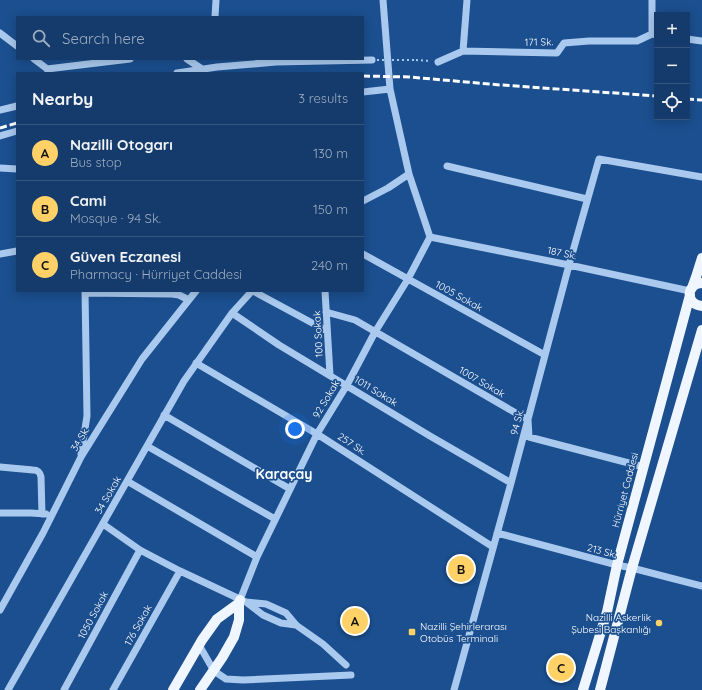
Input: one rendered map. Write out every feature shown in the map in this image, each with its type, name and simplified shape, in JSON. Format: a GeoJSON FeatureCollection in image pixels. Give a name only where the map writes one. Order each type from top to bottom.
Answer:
{"type":"FeatureCollection","features":[{"type":"Feature","properties":{"kind":"main road","name":"Hürriyet Caddesi"},"geometry":{"type":"LineString","coordinates":[[584,690],[607,612],[617,565],[690,292],[702,258]]}},
{"type":"Feature","properties":{"kind":"main road"},"geometry":{"type":"LineString","coordinates":[[702,284],[698,284],[690,292],[693,303],[702,306]]}},
{"type":"Feature","properties":{"kind":"main road"},"geometry":{"type":"LineString","coordinates":[[600,690],[632,568],[702,330]]}},
{"type":"Feature","properties":{"kind":"main road"},"geometry":{"type":"LineString","coordinates":[[173,690],[199,645],[217,619],[242,601]]}},
{"type":"Feature","properties":{"kind":"main road"},"geometry":{"type":"LineString","coordinates":[[200,690],[234,637],[242,601]]}},
{"type":"Feature","properties":{"kind":"street"},"geometry":{"type":"LineString","coordinates":[[216,0],[216,16]]}},
{"type":"Feature","properties":{"kind":"street"},"geometry":{"type":"LineString","coordinates":[[383,0],[390,90],[409,174],[430,237]]}},
{"type":"Feature","properties":{"kind":"street"},"geometry":{"type":"LineString","coordinates":[[463,51],[467,0]]}},
{"type":"Feature","properties":{"kind":"street"},"geometry":{"type":"LineString","coordinates":[[652,0],[654,34]]}},
{"type":"Feature","properties":{"kind":"street"},"geometry":{"type":"LineString","coordinates":[[0,33],[16,45]]}},
{"type":"Feature","properties":{"kind":"street","name":"171 Sk."},"geometry":{"type":"LineString","coordinates":[[438,62],[463,51],[557,53],[564,43],[589,41],[637,41],[654,34]]}},
{"type":"Feature","properties":{"kind":"street"},"geometry":{"type":"LineString","coordinates":[[690,39],[702,41]]}},
{"type":"Feature","properties":{"kind":"street"},"geometry":{"type":"LineString","coordinates":[[35,60],[50,71],[123,60]]}},
{"type":"Feature","properties":{"kind":"street"},"geometry":{"type":"LineString","coordinates":[[188,60],[202,69]]}},
{"type":"Feature","properties":{"kind":"street"},"geometry":{"type":"LineString","coordinates":[[183,72],[202,69],[216,63],[372,60]]}},
{"type":"Feature","properties":{"kind":"street"},"geometry":{"type":"LineString","coordinates":[[364,92],[390,90]]}},
{"type":"Feature","properties":{"kind":"street"},"geometry":{"type":"LineString","coordinates":[[0,110],[16,106]]}},
{"type":"Feature","properties":{"kind":"street"},"geometry":{"type":"LineString","coordinates":[[0,136],[16,131]]}},
{"type":"Feature","properties":{"kind":"street","name":"94 Sk."},"geometry":{"type":"LineString","coordinates":[[454,690],[528,420],[568,264],[599,159],[702,177]]}},
{"type":"Feature","properties":{"kind":"street"},"geometry":{"type":"LineString","coordinates":[[447,166],[587,199]]}},
{"type":"Feature","properties":{"kind":"street"},"geometry":{"type":"LineString","coordinates":[[0,168],[16,169]]}},
{"type":"Feature","properties":{"kind":"street"},"geometry":{"type":"LineString","coordinates":[[364,200],[388,188],[409,174]]}},
{"type":"Feature","properties":{"kind":"street","name":"187 Sk."},"geometry":{"type":"LineString","coordinates":[[430,237],[568,264],[690,292]]}},
{"type":"Feature","properties":{"kind":"street","name":"92 Sokak"},"geometry":{"type":"LineString","coordinates":[[242,601],[257,557],[317,434],[347,385],[375,332],[408,279],[430,237]]}},
{"type":"Feature","properties":{"kind":"street"},"geometry":{"type":"LineString","coordinates":[[0,254],[16,251]]}},
{"type":"Feature","properties":{"kind":"street","name":"1005 Sokak"},"geometry":{"type":"LineString","coordinates":[[364,255],[545,355]]}},
{"type":"Feature","properties":{"kind":"street"},"geometry":{"type":"LineString","coordinates":[[80,457],[87,416],[85,292],[172,294],[179,295],[189,300]]}},
{"type":"Feature","properties":{"kind":"street","name":"34 Sk."},"geometry":{"type":"LineString","coordinates":[[0,610],[52,516],[80,457],[142,359],[195,292]]}},
{"type":"Feature","properties":{"kind":"street","name":"34 Sokak"},"geometry":{"type":"LineString","coordinates":[[8,690],[184,381],[232,313],[252,292]]}},
{"type":"Feature","properties":{"kind":"street"},"geometry":{"type":"LineString","coordinates":[[255,292],[327,331]]}},
{"type":"Feature","properties":{"kind":"street","name":"100 Sokak"},"geometry":{"type":"LineString","coordinates":[[325,292],[330,375]]}},
{"type":"Feature","properties":{"kind":"street","name":"1007 Sokak"},"geometry":{"type":"LineString","coordinates":[[326,312],[355,320],[528,420]]}},
{"type":"Feature","properties":{"kind":"street","name":"1011 Sokak"},"geometry":{"type":"LineString","coordinates":[[232,313],[279,345],[430,436],[511,482]]}},
{"type":"Feature","properties":{"kind":"street","name":"257 Sk."},"geometry":{"type":"LineString","coordinates":[[196,363],[317,434],[493,547]]}},
{"type":"Feature","properties":{"kind":"street"},"geometry":{"type":"LineString","coordinates":[[164,415],[290,489]]}},
{"type":"Feature","properties":{"kind":"street"},"geometry":{"type":"LineString","coordinates":[[528,420],[529,437],[644,467]]}},
{"type":"Feature","properties":{"kind":"street"},"geometry":{"type":"LineString","coordinates":[[147,446],[275,519]]}},
{"type":"Feature","properties":{"kind":"street"},"geometry":{"type":"LineString","coordinates":[[0,467],[33,470],[40,473],[42,514]]}},
{"type":"Feature","properties":{"kind":"street"},"geometry":{"type":"LineString","coordinates":[[127,481],[257,557]]}},
{"type":"Feature","properties":{"kind":"street"},"geometry":{"type":"LineString","coordinates":[[0,513],[42,514],[52,516]]}},
{"type":"Feature","properties":{"kind":"street"},"geometry":{"type":"LineString","coordinates":[[103,524],[140,550],[242,601],[263,615],[281,623],[296,624]]}},
{"type":"Feature","properties":{"kind":"street","name":"213 Sk."},"geometry":{"type":"LineString","coordinates":[[497,534],[702,586]]}},
{"type":"Feature","properties":{"kind":"street","name":"1050 Sokak"},"geometry":{"type":"LineString","coordinates":[[64,690],[140,550]]}},
{"type":"Feature","properties":{"kind":"street","name":"176 Sokak"},"geometry":{"type":"LineString","coordinates":[[113,690],[180,571]]}},
{"type":"Feature","properties":{"kind":"street"},"geometry":{"type":"LineString","coordinates":[[242,601],[266,604],[286,613],[296,624],[323,644],[346,665]]}},
{"type":"Feature","properties":{"kind":"street"},"geometry":{"type":"LineString","coordinates":[[199,645],[214,670],[226,679],[243,680],[351,675]]}},
{"type":"Feature","properties":{"kind":"path"},"geometry":{"type":"LineString","coordinates":[[372,60],[416,60],[438,62]]}},
{"type":"Feature","properties":{"kind":"railway"},"geometry":{"type":"LineString","coordinates":[[364,76],[409,77],[654,96]]}},
{"type":"Feature","properties":{"kind":"railway"},"geometry":{"type":"LineString","coordinates":[[690,99],[702,100]]}},
{"type":"Feature","properties":{"kind":"railway"},"geometry":{"type":"LineString","coordinates":[[0,128],[16,123]]}},
{"type":"Feature","properties":{"kind":"place","name":"Cami"},"geometry":{"type":"Point","coordinates":[461,569]}},
{"type":"Feature","properties":{"kind":"place","name":"Nazilli Otogarı"},"geometry":{"type":"Point","coordinates":[355,621]}},
{"type":"Feature","properties":{"kind":"place","name":"Nazilli Askerlik Şubesi Başkanlığı"},"geometry":{"type":"Point","coordinates":[659,623]}},
{"type":"Feature","properties":{"kind":"place","name":"Nazilli Şehirlerarası Otobüs Terminali"},"geometry":{"type":"Point","coordinates":[412,632]}},
{"type":"Feature","properties":{"kind":"place","name":"Güven Eczanesi"},"geometry":{"type":"Point","coordinates":[561,668]}},
{"type":"Feature","properties":{"kind":"district","name":"Karaçay"},"geometry":{"type":"Point","coordinates":[284,474]}}]}
